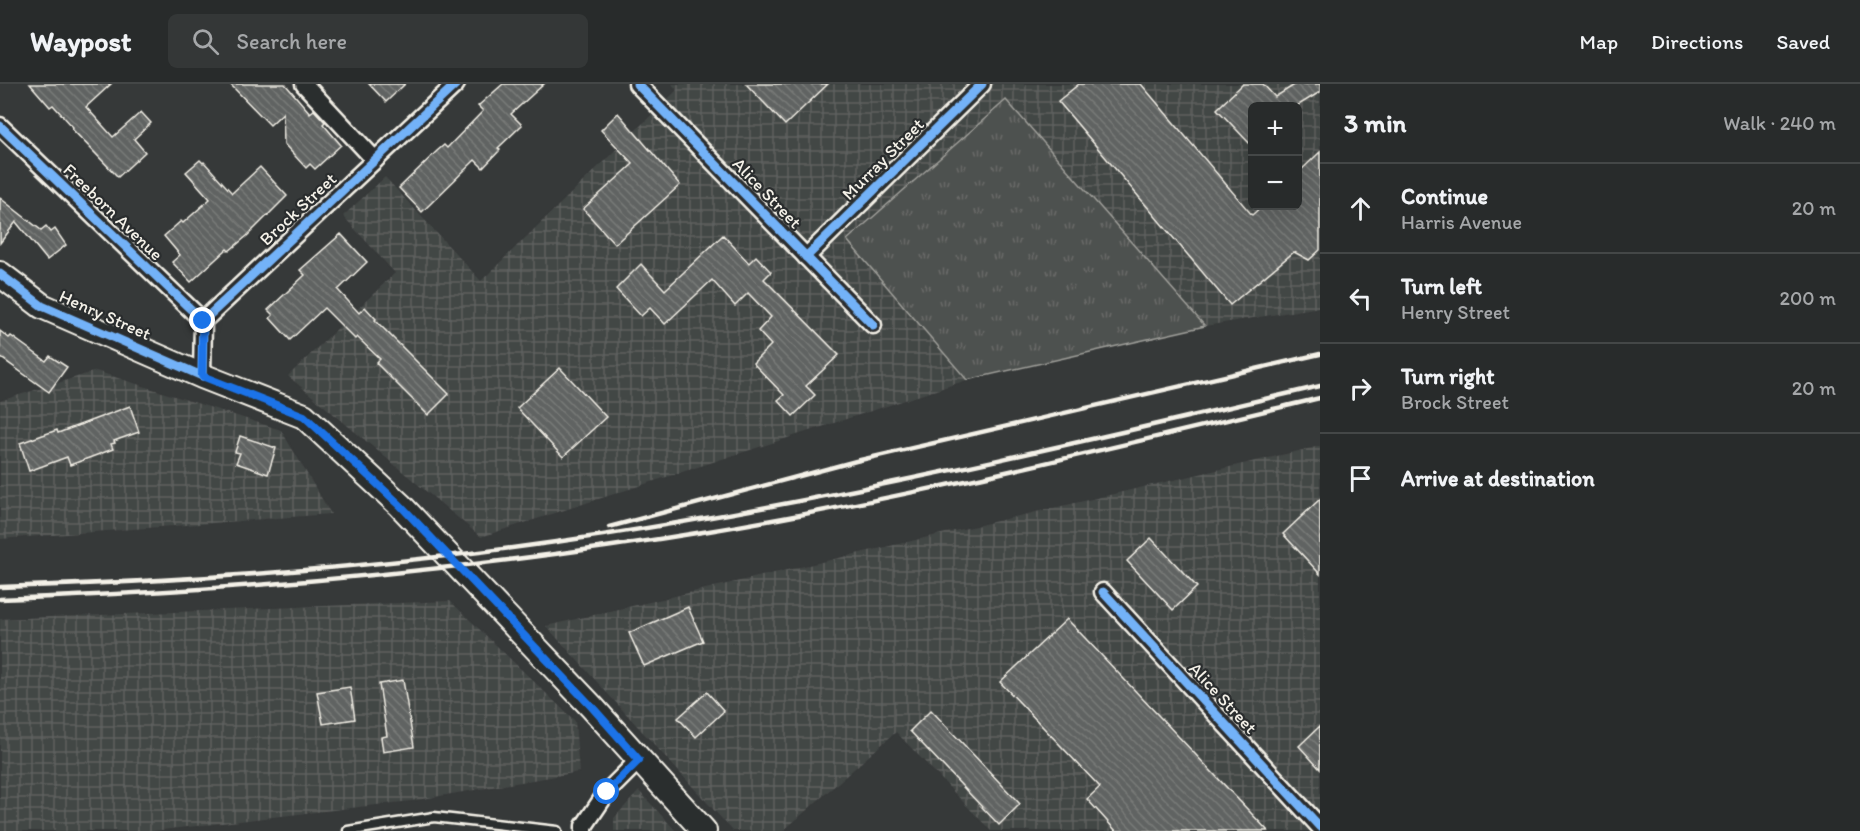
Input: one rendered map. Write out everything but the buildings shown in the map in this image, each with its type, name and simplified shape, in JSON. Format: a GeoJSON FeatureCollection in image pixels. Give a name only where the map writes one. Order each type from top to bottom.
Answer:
{"type":"FeatureCollection","features":[{"type":"Feature","properties":{"kind":"main road","name":"Henry Street"},"geometry":{"type":"LineString","coordinates":[[0,274],[42,306],[202,376],[304,416],[400,505],[592,707],[704,831]]}},
{"type":"Feature","properties":{"kind":"street"},"geometry":{"type":"LineString","coordinates":[[304,84],[375,160]]}},
{"type":"Feature","properties":{"kind":"street","name":"Brock Street"},"geometry":{"type":"LineString","coordinates":[[203,321],[456,84]]}},
{"type":"Feature","properties":{"kind":"street","name":"Alice Street"},"geometry":{"type":"LineString","coordinates":[[637,84],[873,325]]}},
{"type":"Feature","properties":{"kind":"street","name":"Murray Street"},"geometry":{"type":"LineString","coordinates":[[806,257],[982,84]]}},
{"type":"Feature","properties":{"kind":"street","name":"Freeborn Avenue"},"geometry":{"type":"LineString","coordinates":[[0,126],[203,321]]}},
{"type":"Feature","properties":{"kind":"street"},"geometry":{"type":"LineString","coordinates":[[202,376],[203,321]]}},
{"type":"Feature","properties":{"kind":"street","name":"Alice Street"},"geometry":{"type":"LineString","coordinates":[[1103,592],[1320,827]]}},
{"type":"Feature","properties":{"kind":"street"},"geometry":{"type":"LineString","coordinates":[[581,829],[607,792],[639,760]]}},
{"type":"Feature","properties":{"kind":"lane"},"geometry":{"type":"LineString","coordinates":[[348,831],[434,817],[557,831]]}},
{"type":"Feature","properties":{"kind":"shaded area"},"geometry":{"type":"Polygon","coordinates":[[[672,84],[1320,84],[1320,307],[1205,326],[1006,100],[847,240],[967,380],[481,537],[288,376],[395,273],[343,216],[385,177],[481,281],[677,90],[672,84]]]}},
{"type":"Feature","properties":{"kind":"shaded area"},"geometry":{"type":"Polygon","coordinates":[[[96,371],[281,430],[331,514],[0,539],[0,401],[96,371]]]}},
{"type":"Feature","properties":{"kind":"shaded area"},"geometry":{"type":"Polygon","coordinates":[[[1320,446],[1320,831],[991,831],[896,732],[783,831],[733,831],[546,626],[1320,446]]]}},
{"type":"Feature","properties":{"kind":"shaded area"},"geometry":{"type":"Polygon","coordinates":[[[450,601],[575,721],[579,772],[411,801],[153,831],[0,831],[0,619],[450,601]]]}},
{"type":"Feature","properties":{"kind":"shaded area"},"geometry":{"type":"Polygon","coordinates":[[[639,791],[676,831],[614,831],[614,818],[639,791]]]}},
{"type":"Feature","properties":{"kind":"green space"},"geometry":{"type":"Polygon","coordinates":[[[1006,100],[1205,326],[967,380],[847,240],[1006,100]]]}},
{"type":"Feature","properties":{"kind":"railway"},"geometry":{"type":"LineString","coordinates":[[609,527],[856,461],[1320,354]]}},
{"type":"Feature","properties":{"kind":"railway"},"geometry":{"type":"LineString","coordinates":[[0,587],[151,581],[302,570],[453,555],[603,535],[784,504],[963,468],[1320,386]]}},
{"type":"Feature","properties":{"kind":"railway"},"geometry":{"type":"LineString","coordinates":[[0,599],[178,590],[356,577],[621,545],[863,503],[1320,398]]}},
{"type":"Feature","properties":{"kind":"cycle path"},"geometry":{"type":"LineString","coordinates":[[0,274],[42,306],[202,376],[203,321],[456,84]]}},
{"type":"Feature","properties":{"kind":"cycle path"},"geometry":{"type":"LineString","coordinates":[[637,84],[873,325]]}},
{"type":"Feature","properties":{"kind":"cycle path"},"geometry":{"type":"LineString","coordinates":[[806,257],[982,84]]}},
{"type":"Feature","properties":{"kind":"cycle path"},"geometry":{"type":"LineString","coordinates":[[0,126],[203,321]]}},
{"type":"Feature","properties":{"kind":"cycle path"},"geometry":{"type":"LineString","coordinates":[[1103,592],[1320,827]]}},
{"type":"Feature","properties":{"kind":"route"},"geometry":{"type":"LineString","coordinates":[[203,321],[202,376],[304,416],[400,505],[592,707],[639,760],[607,792]]}}]}
